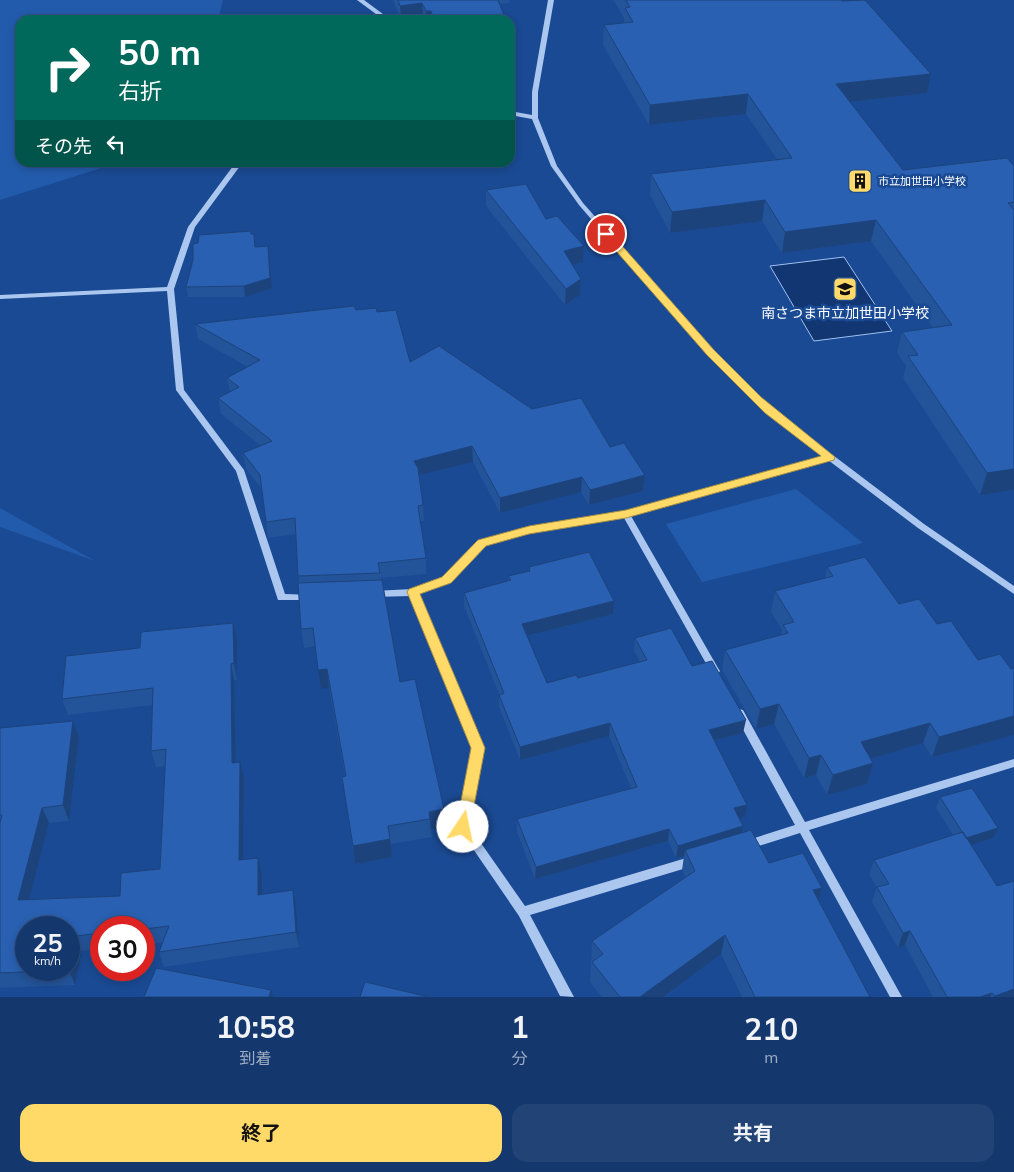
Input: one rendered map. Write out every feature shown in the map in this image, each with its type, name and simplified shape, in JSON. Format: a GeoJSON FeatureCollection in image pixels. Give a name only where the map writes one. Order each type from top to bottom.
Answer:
{"type":"FeatureCollection","features":[{"type":"Feature","properties":{"kind":"street"},"geometry":{"type":"LineString","coordinates":[[360,0],[381,15]]}},
{"type":"Feature","properties":{"kind":"street"},"geometry":{"type":"LineString","coordinates":[[551,0],[535,92],[535,118],[554,166],[581,204],[711,352],[769,411],[921,526],[1014,591]]}},
{"type":"Feature","properties":{"kind":"street"},"geometry":{"type":"LineString","coordinates":[[515,114],[535,118]]}},
{"type":"Feature","properties":{"kind":"street"},"geometry":{"type":"LineString","coordinates":[[236,167],[192,227],[170,289],[180,390],[240,470],[281,598],[319,597]]}},
{"type":"Feature","properties":{"kind":"street"},"geometry":{"type":"LineString","coordinates":[[0,296],[170,289]]}},
{"type":"Feature","properties":{"kind":"street"},"geometry":{"type":"LineString","coordinates":[[366,594],[413,592],[447,580],[482,542],[529,530],[626,514],[830,457]]}},
{"type":"Feature","properties":{"kind":"street"},"geometry":{"type":"LineString","coordinates":[[626,514],[720,679]]}},
{"type":"Feature","properties":{"kind":"street"},"geometry":{"type":"LineString","coordinates":[[413,592],[478,748],[463,827],[523,912],[568,997]]}},
{"type":"Feature","properties":{"kind":"street"},"geometry":{"type":"LineString","coordinates":[[735,706],[804,827],[896,997]]}},
{"type":"Feature","properties":{"kind":"street"},"geometry":{"type":"LineString","coordinates":[[738,847],[1014,763]]}},
{"type":"Feature","properties":{"kind":"street"},"geometry":{"type":"LineString","coordinates":[[523,912],[701,858]]}},
{"type":"Feature","properties":{"kind":"shaded area"},"geometry":{"type":"Polygon","coordinates":[[[0,0],[223,0],[219,15],[15,15],[15,167],[104,167],[0,200],[0,0]]]}},
{"type":"Feature","properties":{"kind":"shaded area"},"geometry":{"type":"Polygon","coordinates":[[[844,257],[892,331],[814,341],[770,266],[844,257]]]}},
{"type":"Feature","properties":{"kind":"shaded area"},"geometry":{"type":"Polygon","coordinates":[[[796,489],[863,543],[702,582],[666,524],[796,489]]]}},
{"type":"Feature","properties":{"kind":"shaded area"},"geometry":{"type":"Polygon","coordinates":[[[0,508],[95,561],[0,527],[0,508]]]}},
{"type":"Feature","properties":{"kind":"building"},"geometry":{"type":"Polygon","coordinates":[[[398,0],[498,0],[504,15],[432,15],[431,11],[426,11],[422,3],[400,6],[398,0]]]}},
{"type":"Feature","properties":{"kind":"building"},"geometry":{"type":"Polygon","coordinates":[[[626,0],[865,0],[931,74],[836,84],[903,170],[1007,158],[1014,166],[1014,202],[1008,203],[1014,210],[1014,469],[987,473],[908,356],[918,355],[902,332],[952,325],[876,220],[785,232],[765,200],[672,212],[651,174],[792,158],[748,94],[650,105],[604,25],[633,22],[625,8],[630,7],[626,0]]]}},
{"type":"Feature","properties":{"kind":"building"},"geometry":{"type":"Polygon","coordinates":[[[526,184],[546,219],[557,216],[584,246],[564,251],[581,279],[566,289],[486,190],[526,184]]]}},
{"type":"Feature","properties":{"kind":"building"},"geometry":{"type":"Polygon","coordinates":[[[251,231],[251,234],[254,234],[255,247],[268,246],[270,278],[244,286],[186,287],[193,260],[193,244],[198,243],[199,235],[251,231]]]}},
{"type":"Feature","properties":{"kind":"building"},"geometry":{"type":"Polygon","coordinates":[[[354,306],[356,310],[376,308],[377,312],[396,310],[410,362],[439,346],[532,409],[581,398],[610,447],[624,443],[645,475],[590,490],[582,477],[500,498],[472,446],[414,461],[418,468],[423,505],[418,506],[426,558],[378,563],[380,573],[298,576],[295,518],[266,522],[260,475],[243,453],[272,441],[218,398],[239,387],[227,378],[260,360],[195,324],[354,306]]]}},
{"type":"Feature","properties":{"kind":"building"},"geometry":{"type":"Polygon","coordinates":[[[589,552],[614,601],[522,624],[547,683],[576,675],[578,678],[647,660],[635,638],[671,628],[692,666],[712,661],[746,720],[709,730],[747,805],[734,808],[743,826],[678,846],[669,829],[536,867],[517,819],[637,787],[610,723],[520,747],[499,695],[504,693],[464,593],[511,580],[508,576],[530,571],[529,567],[589,552]]]}},
{"type":"Feature","properties":{"kind":"building"},"geometry":{"type":"Polygon","coordinates":[[[865,557],[899,604],[919,599],[937,624],[951,621],[978,660],[1000,654],[1011,669],[1014,668],[1014,716],[939,737],[930,723],[861,742],[873,763],[833,775],[821,755],[809,758],[779,704],[760,709],[725,650],[788,633],[783,625],[794,622],[775,591],[833,576],[827,567],[865,557]]]}},
{"type":"Feature","properties":{"kind":"building"},"geometry":{"type":"Polygon","coordinates":[[[382,580],[400,682],[415,679],[444,809],[429,812],[430,819],[388,826],[390,839],[353,846],[342,777],[346,776],[327,669],[318,670],[313,628],[301,629],[298,583],[382,580]]]}},
{"type":"Feature","properties":{"kind":"building"},"geometry":{"type":"Polygon","coordinates":[[[233,623],[234,663],[231,664],[232,763],[240,762],[239,860],[258,858],[258,895],[293,890],[296,932],[159,952],[169,926],[155,928],[155,916],[90,916],[90,934],[80,936],[80,916],[15,916],[15,972],[0,973],[0,823],[2,815],[0,815],[0,728],[73,721],[63,805],[42,808],[18,900],[120,896],[121,873],[160,869],[166,749],[151,751],[153,688],[62,699],[66,656],[140,648],[141,632],[233,623]]]}},
{"type":"Feature","properties":{"kind":"building"},"geometry":{"type":"Polygon","coordinates":[[[972,788],[998,828],[966,838],[940,797],[972,788]]]}},
{"type":"Feature","properties":{"kind":"building"},"geometry":{"type":"Polygon","coordinates":[[[751,830],[769,863],[803,853],[822,888],[813,890],[870,997],[755,997],[725,935],[640,997],[620,997],[592,962],[603,954],[592,941],[695,871],[685,850],[751,830]]]}},
{"type":"Feature","properties":{"kind":"building"},"geometry":{"type":"Polygon","coordinates":[[[963,832],[997,886],[1014,881],[1014,989],[995,996],[992,993],[980,997],[947,997],[910,931],[903,933],[877,887],[889,884],[874,860],[963,832]]]}},
{"type":"Feature","properties":{"kind":"building"},"geometry":{"type":"Polygon","coordinates":[[[156,968],[271,990],[269,997],[144,997],[151,981],[155,981],[156,968]]]}},
{"type":"Feature","properties":{"kind":"building"},"geometry":{"type":"Polygon","coordinates":[[[365,982],[429,997],[360,997],[365,982]]]}},
{"type":"Feature","properties":{"kind":"place","name":"市立加世田小学校"},"geometry":{"type":"Point","coordinates":[860,181]}},
{"type":"Feature","properties":{"kind":"place","name":"南さつま市立加世田小学校"},"geometry":{"type":"Point","coordinates":[845,289]}},
{"type":"Feature","properties":{"kind":"route"},"geometry":{"type":"LineString","coordinates":[[463,827],[478,748],[413,592],[447,580],[482,542],[529,530],[626,514],[830,457],[769,411],[711,352],[606,234]]}}]}
